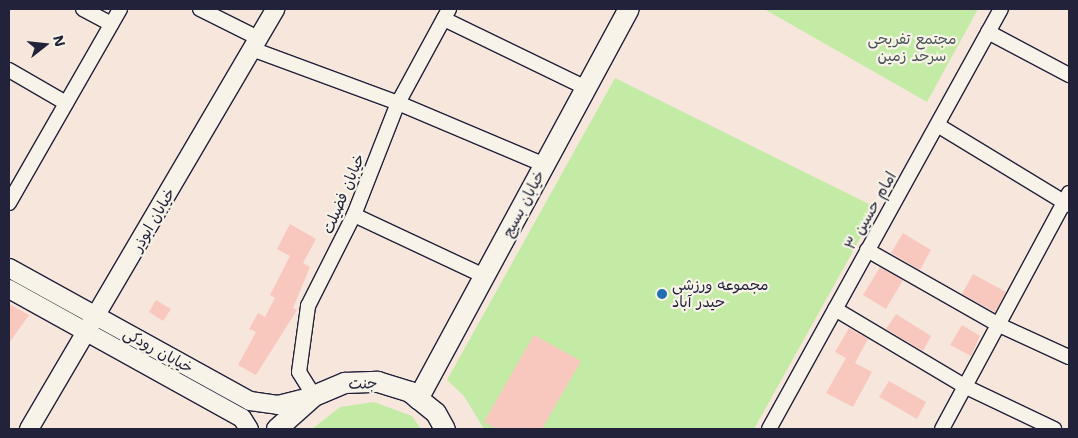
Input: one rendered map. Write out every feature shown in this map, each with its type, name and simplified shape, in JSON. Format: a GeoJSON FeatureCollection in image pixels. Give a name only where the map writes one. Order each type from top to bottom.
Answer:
{"type":"FeatureCollection","features":[{"type":"Feature","properties":{"kind":"main road","name":"خیابان بسیج"},"geometry":{"type":"LineString","coordinates":[[418,399],[629,9]]}},
{"type":"Feature","properties":{"kind":"main road","name":"جنت"},"geometry":{"type":"LineString","coordinates":[[278,429],[314,396],[344,383],[378,382],[418,399],[436,413],[445,429]]}},
{"type":"Feature","properties":{"kind":"street"},"geometry":{"type":"LineString","coordinates":[[83,9],[111,24]]}},
{"type":"Feature","properties":{"kind":"street"},"geometry":{"type":"LineString","coordinates":[[9,203],[120,9]]}},
{"type":"Feature","properties":{"kind":"street"},"geometry":{"type":"LineString","coordinates":[[200,9],[255,44],[545,165]]}},
{"type":"Feature","properties":{"kind":"street","name":"خیابان ابوذر"},"geometry":{"type":"LineString","coordinates":[[29,429],[89,334],[275,9]]}},
{"type":"Feature","properties":{"kind":"street"},"geometry":{"type":"LineString","coordinates":[[433,9],[446,14],[586,88]]}},
{"type":"Feature","properties":{"kind":"street","name":"امام حسین ۳"},"geometry":{"type":"LineString","coordinates":[[769,429],[867,250],[939,126],[1001,9]]}},
{"type":"Feature","properties":{"kind":"street","name":"خیابان فضیلت"},"geometry":{"type":"LineString","coordinates":[[314,396],[299,372],[308,306],[354,215],[398,103],[446,14]]}},
{"type":"Feature","properties":{"kind":"street"},"geometry":{"type":"LineString","coordinates":[[988,32],[1069,75]]}},
{"type":"Feature","properties":{"kind":"street"},"geometry":{"type":"LineString","coordinates":[[9,70],[66,103]]}},
{"type":"Feature","properties":{"kind":"street"},"geometry":{"type":"LineString","coordinates":[[939,126],[1068,200],[942,429]]}},
{"type":"Feature","properties":{"kind":"street"},"geometry":{"type":"LineString","coordinates":[[354,215],[484,276]]}},
{"type":"Feature","properties":{"kind":"street"},"geometry":{"type":"LineString","coordinates":[[867,250],[1000,325],[1069,358]]}},
{"type":"Feature","properties":{"kind":"street","name":"خیابان رودکی"},"geometry":{"type":"LineString","coordinates":[[9,268],[250,401],[278,405],[314,396]]}},
{"type":"Feature","properties":{"kind":"street","name":"خیابان رودکی"},"geometry":{"type":"LineString","coordinates":[[9,289],[242,418],[249,429]]}},
{"type":"Feature","properties":{"kind":"street"},"geometry":{"type":"LineString","coordinates":[[835,309],[964,386],[1054,429]]}},
{"type":"Feature","properties":{"kind":"green space","name":"مجتمع تفریحی سرحد زمین"},"geometry":{"type":"Polygon","coordinates":[[[764,9],[978,9],[927,102],[764,9]]]}},
{"type":"Feature","properties":{"kind":"green space","name":"مجموعه ورزشی حیدر آباد"},"geometry":{"type":"Polygon","coordinates":[[[615,78],[877,208],[754,429],[484,429],[464,396],[447,380],[615,78]]]}},
{"type":"Feature","properties":{"kind":"green space"},"geometry":{"type":"Polygon","coordinates":[[[374,402],[412,416],[421,429],[312,429],[340,407],[374,402]]]}},
{"type":"Feature","properties":{"kind":"building"},"geometry":{"type":"Polygon","coordinates":[[[290,224],[316,239],[303,263],[310,267],[293,308],[297,310],[256,375],[238,365],[256,332],[249,329],[258,313],[265,317],[275,298],[270,295],[290,256],[277,249],[290,224]]]}},
{"type":"Feature","properties":{"kind":"building"},"geometry":{"type":"Polygon","coordinates":[[[903,233],[931,250],[920,270],[891,253],[903,233]]]}},
{"type":"Feature","properties":{"kind":"building"},"geometry":{"type":"Polygon","coordinates":[[[880,267],[903,280],[886,309],[863,295],[880,267]]]}},
{"type":"Feature","properties":{"kind":"building"},"geometry":{"type":"Polygon","coordinates":[[[973,274],[1006,292],[995,312],[962,294],[973,274]]]}},
{"type":"Feature","properties":{"kind":"building"},"geometry":{"type":"Polygon","coordinates":[[[156,300],[171,309],[163,321],[149,312],[156,300]]]}},
{"type":"Feature","properties":{"kind":"building"},"geometry":{"type":"Polygon","coordinates":[[[9,304],[29,315],[9,343],[9,304]]]}},
{"type":"Feature","properties":{"kind":"building"},"geometry":{"type":"Polygon","coordinates":[[[896,314],[931,336],[923,351],[886,329],[896,314]]]}},
{"type":"Feature","properties":{"kind":"building"},"geometry":{"type":"Polygon","coordinates":[[[962,325],[980,336],[971,356],[950,345],[962,325]]]}},
{"type":"Feature","properties":{"kind":"building"},"geometry":{"type":"Polygon","coordinates":[[[849,328],[868,339],[855,363],[872,372],[853,407],[826,393],[846,358],[835,352],[849,328]]]}},
{"type":"Feature","properties":{"kind":"building"},"geometry":{"type":"Polygon","coordinates":[[[534,335],[581,361],[542,429],[497,429],[484,422],[534,335]]]}},
{"type":"Feature","properties":{"kind":"building"},"geometry":{"type":"Polygon","coordinates":[[[889,381],[926,402],[917,419],[879,397],[889,381]]]}},
{"type":"Feature","properties":{"kind":"place","name":"مجموعه ورزشی حیدر آباد"},"geometry":{"type":"Point","coordinates":[662,294]}}]}
